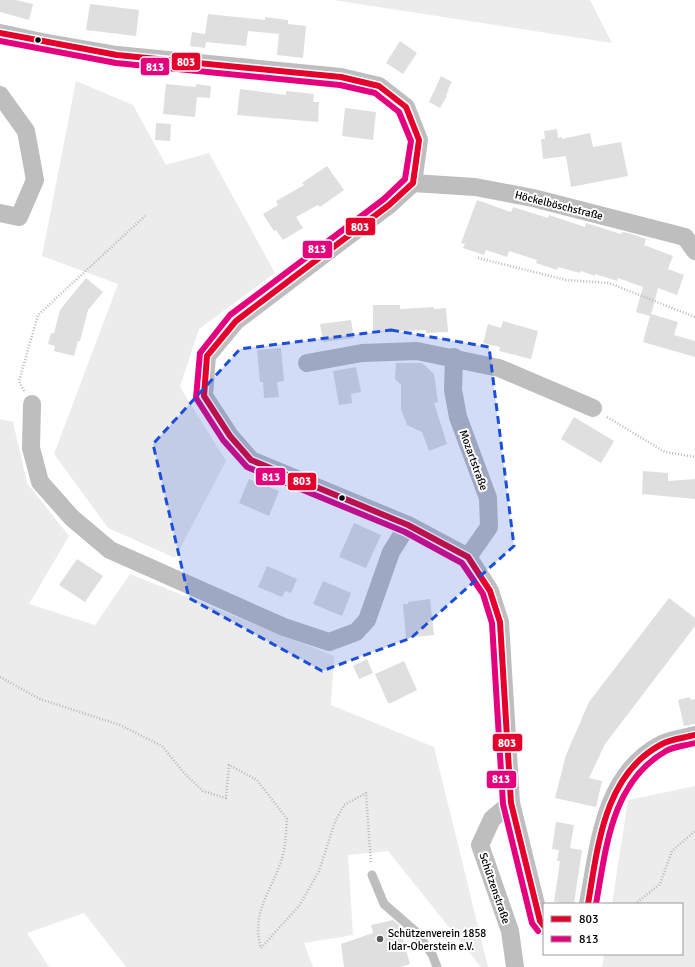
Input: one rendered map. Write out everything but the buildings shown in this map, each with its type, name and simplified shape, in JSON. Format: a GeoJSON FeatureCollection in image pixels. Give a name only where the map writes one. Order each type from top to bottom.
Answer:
{"type":"FeatureCollection","features":[{"type":"Feature","properties":{"kind":"street"},"geometry":{"type":"LineString","coordinates":[[0,33],[117,55],[341,77],[379,86],[406,107],[419,140],[413,183],[390,205],[236,322],[207,356],[204,396],[230,436],[251,460],[408,525],[468,557],[490,592],[500,622],[511,803],[540,921],[543,925]]}},
{"type":"Feature","properties":{"kind":"street"},"geometry":{"type":"LineString","coordinates":[[0,95],[26,131],[35,180],[19,216],[0,213]]}},
{"type":"Feature","properties":{"kind":"street","name":"Höckelböschstraße"},"geometry":{"type":"LineString","coordinates":[[413,183],[475,187],[533,198],[685,237],[695,251]]}},
{"type":"Feature","properties":{"kind":"street"},"geometry":{"type":"LineString","coordinates":[[307,363],[362,354],[417,351],[454,357],[499,368],[593,408]]}},
{"type":"Feature","properties":{"kind":"street","name":"Mozartstraße"},"geometry":{"type":"LineString","coordinates":[[454,357],[453,390],[458,417],[488,498],[489,527],[468,557]]}},
{"type":"Feature","properties":{"kind":"street"},"geometry":{"type":"LineString","coordinates":[[32,404],[31,448],[40,482],[72,518],[110,550],[284,628],[329,642],[356,632],[367,620],[392,552],[408,525]]}},
{"type":"Feature","properties":{"kind":"street"},"geometry":{"type":"LineString","coordinates":[[588,903],[604,818],[618,786],[640,759],[663,743],[695,735]]}},
{"type":"Feature","properties":{"kind":"street","name":"Schützenstraße"},"geometry":{"type":"LineString","coordinates":[[511,803],[492,819],[480,845],[510,931],[515,967]]}},
{"type":"Feature","properties":{"kind":"lane"},"geometry":{"type":"LineString","coordinates":[[372,875],[384,904],[415,932],[432,954],[437,967]]}},
{"type":"Feature","properties":{"kind":"path"},"geometry":{"type":"LineString","coordinates":[[32,404],[19,381],[38,315],[145,216]]}},
{"type":"Feature","properties":{"kind":"path"},"geometry":{"type":"LineString","coordinates":[[478,258],[566,280],[609,283],[695,317]]}},
{"type":"Feature","properties":{"kind":"path"},"geometry":{"type":"LineString","coordinates":[[593,408],[665,452],[695,456]]}},
{"type":"Feature","properties":{"kind":"path"},"geometry":{"type":"LineString","coordinates":[[0,677],[40,699],[120,725],[162,746],[185,774],[203,791],[226,798],[229,764],[257,780],[287,819],[284,851],[263,904],[257,924],[258,937],[262,948],[299,906],[319,871],[335,822],[344,804],[366,793],[372,875]]}},
{"type":"Feature","properties":{"kind":"path"},"geometry":{"type":"LineString","coordinates":[[636,903],[660,884],[672,851],[695,831]]}},
{"type":"Feature","properties":{"kind":"highlighted area"},"geometry":{"type":"Polygon","coordinates":[[[391,330],[489,347],[514,546],[411,638],[322,671],[189,598],[153,444],[240,349],[391,330]]]}},
{"type":"Feature","properties":{"kind":"shaded area"},"geometry":{"type":"Polygon","coordinates":[[[333,0],[590,0],[612,43],[333,0]]]}},
{"type":"Feature","properties":{"kind":"shaded area"},"geometry":{"type":"Polygon","coordinates":[[[76,81],[133,105],[166,165],[209,153],[275,273],[199,329],[180,387],[226,461],[175,558],[108,528],[54,454],[118,284],[42,256],[76,81]]]}},
{"type":"Feature","properties":{"kind":"shaded area"},"geometry":{"type":"Polygon","coordinates":[[[0,419],[13,422],[27,483],[69,536],[29,604],[95,625],[130,574],[334,656],[331,705],[434,747],[488,967],[481,967],[388,851],[348,855],[353,935],[304,943],[313,967],[126,967],[84,913],[27,933],[49,967],[0,967],[0,419]]]}},
{"type":"Feature","properties":{"kind":"shaded area"},"geometry":{"type":"Polygon","coordinates":[[[695,786],[695,967],[602,967],[604,955],[683,955],[683,903],[612,903],[628,800],[695,786]]]}},
{"type":"Feature","properties":{"kind":"transit line","name":"803"},"geometry":{"type":"LineString","coordinates":[[0,33],[117,55],[341,77],[379,86],[406,107],[419,140],[413,183],[389,205],[236,321],[207,356],[204,396],[230,436],[251,460],[408,525],[468,557],[490,591],[500,622],[511,803],[540,921],[543,925]]}},
{"type":"Feature","properties":{"kind":"transit line","name":"813"},"geometry":{"type":"LineString","coordinates":[[0,41],[116,63],[340,85],[375,93],[399,112],[411,141],[405,179],[384,199],[230,315],[200,353],[196,398],[223,440],[247,467],[405,532],[462,563],[483,594],[492,623],[503,804],[532,923],[538,931]]}},
{"type":"Feature","properties":{"kind":"transit line","name":"803"},"geometry":{"type":"LineString","coordinates":[[588,903],[596,859],[607,814],[616,793],[627,774],[643,757],[662,744],[695,735]]}},
{"type":"Feature","properties":{"kind":"transit line","name":"813"},"geometry":{"type":"LineString","coordinates":[[596,903],[603,861],[614,818],[622,799],[633,780],[648,764],[669,749],[695,743]]}},
{"type":"Feature","properties":{"kind":"place","name":"Schützenverein 1858 Idar-Oberstein e.V."},"geometry":{"type":"Point","coordinates":[380,939]}}]}
